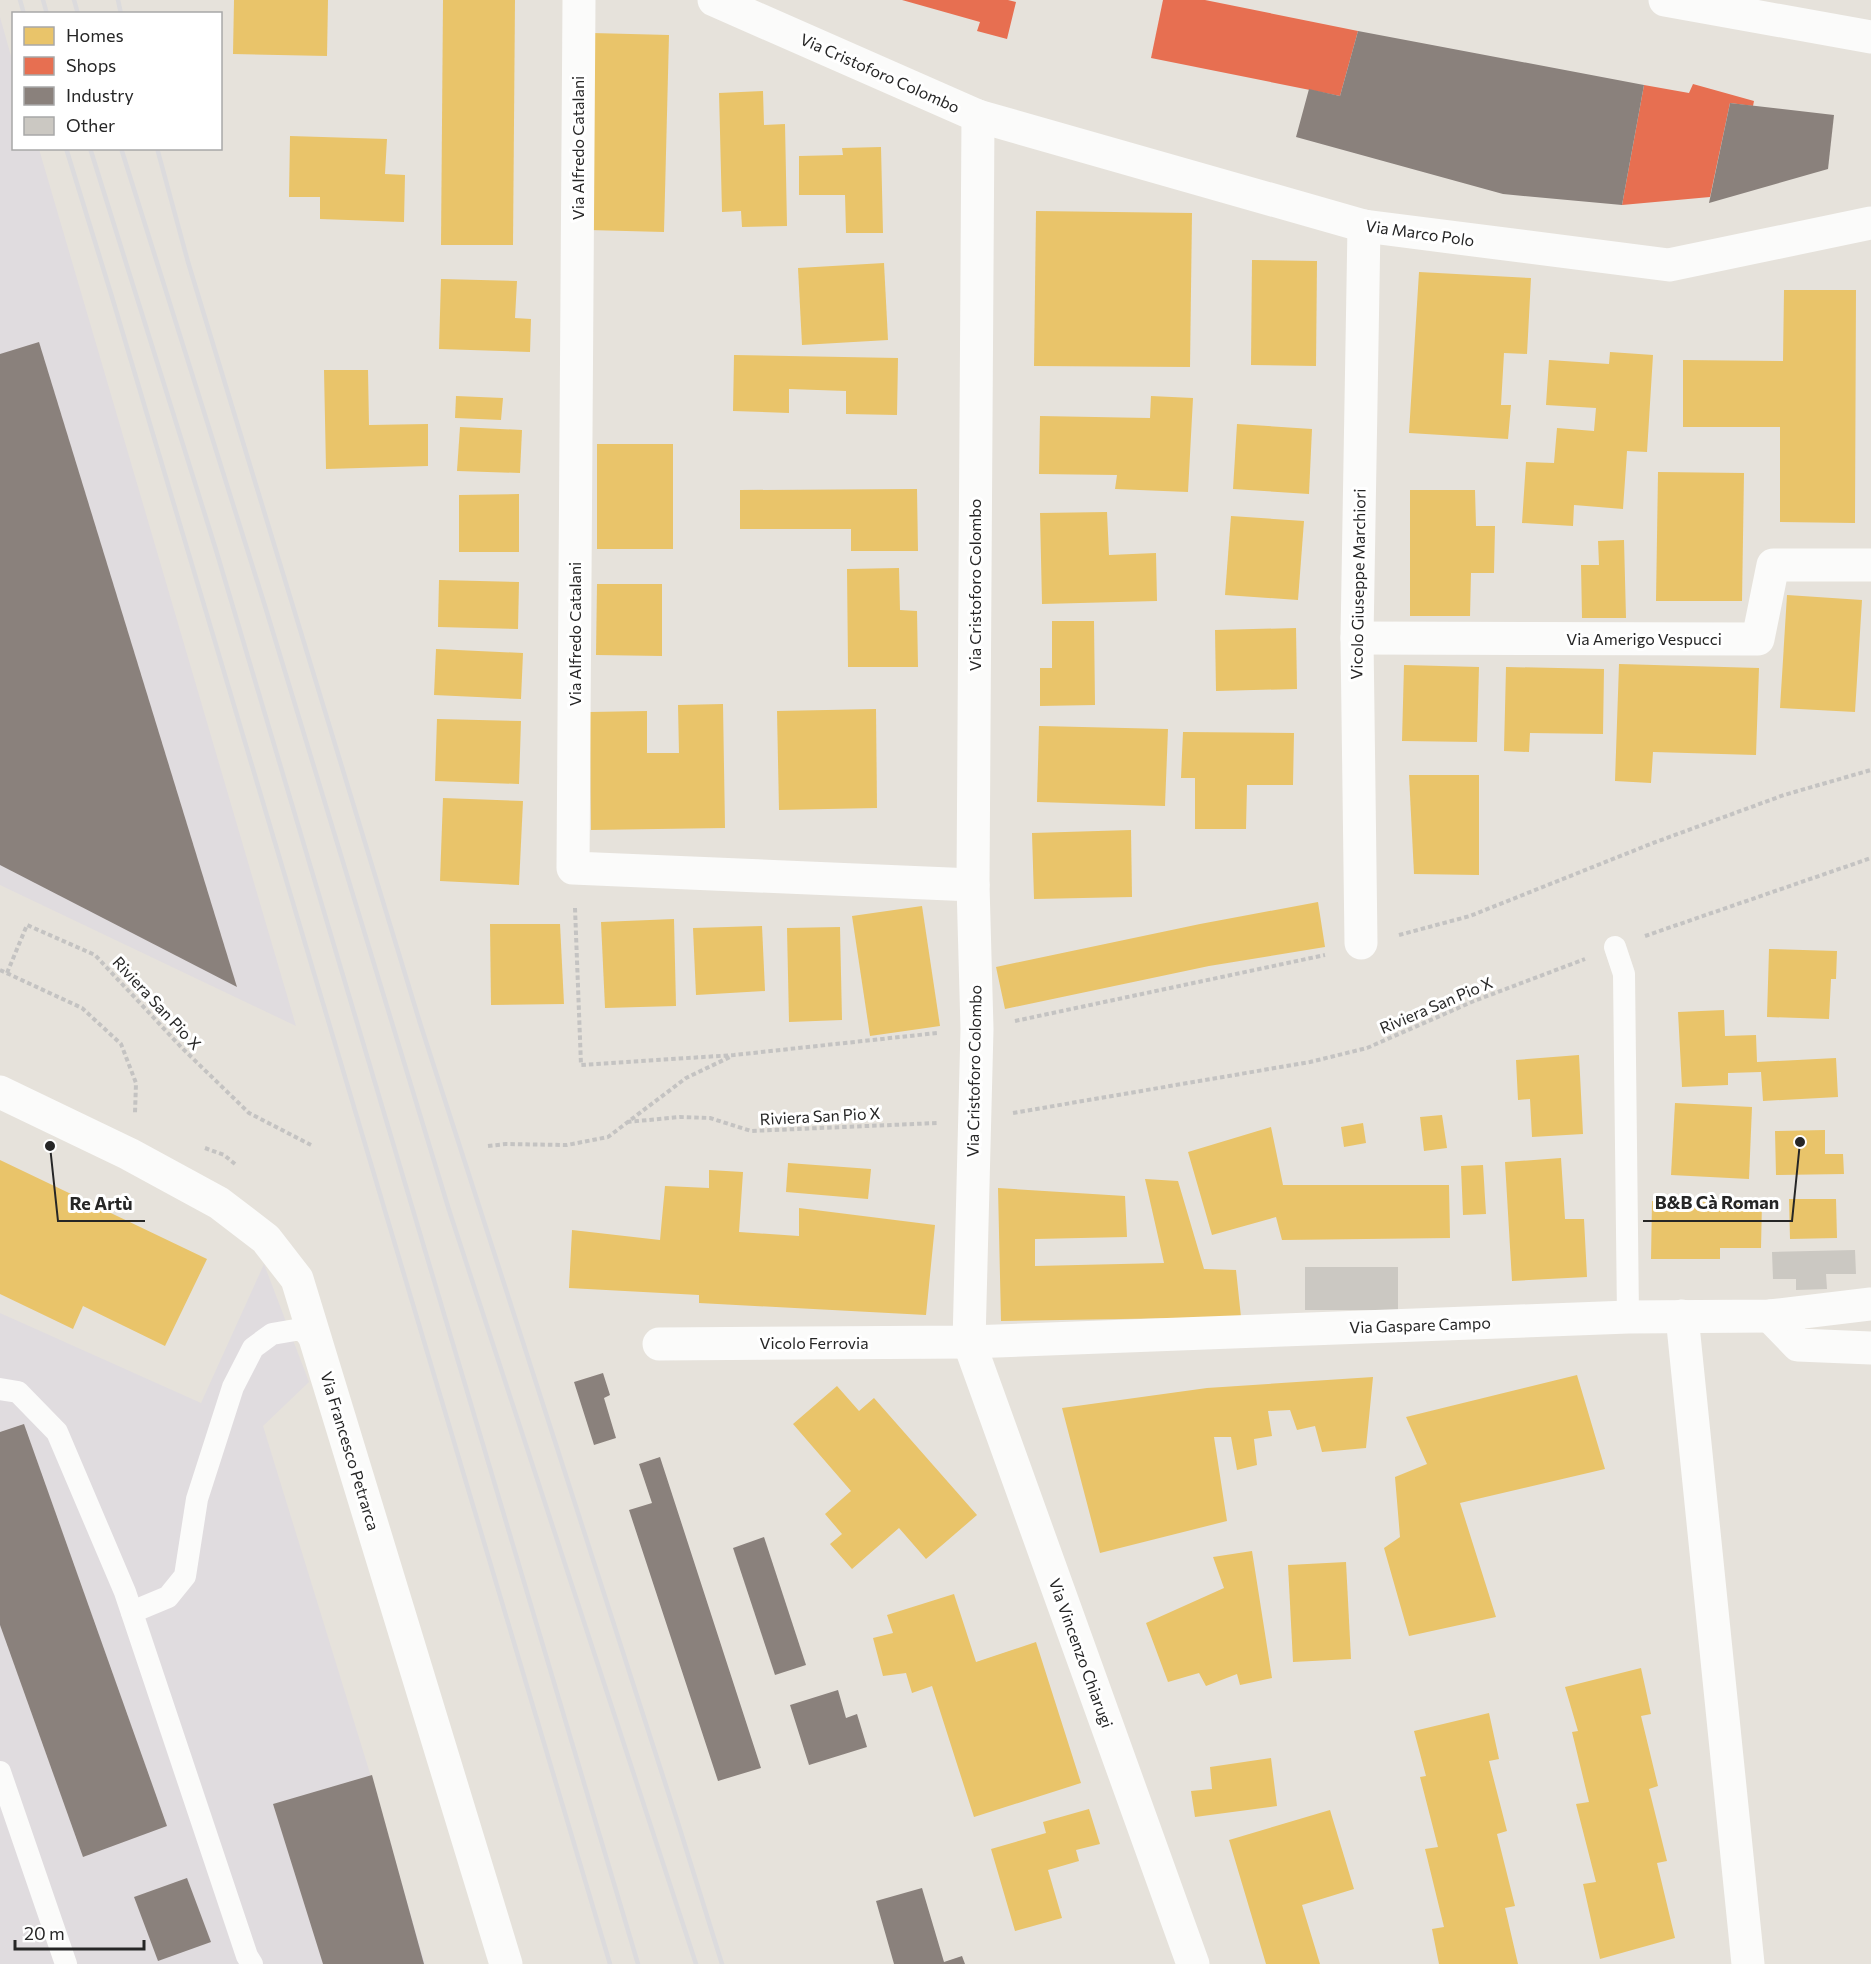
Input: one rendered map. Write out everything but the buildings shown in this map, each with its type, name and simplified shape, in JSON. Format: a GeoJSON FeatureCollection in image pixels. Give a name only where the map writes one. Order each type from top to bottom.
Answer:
{"type":"FeatureCollection","features":[{"type":"Feature","properties":{"kind":"street","name":"Via Alfredo Catalani"},"geometry":{"type":"LineString","coordinates":[[573,868],[579,0]]}},
{"type":"Feature","properties":{"kind":"street","name":"Via Cristoforo Colombo"},"geometry":{"type":"LineString","coordinates":[[714,0],[978,116],[973,885],[976,1029],[969,1342]]}},
{"type":"Feature","properties":{"kind":"street"},"geometry":{"type":"LineString","coordinates":[[1665,0],[1727,5],[1871,37]]}},
{"type":"Feature","properties":{"kind":"street","name":"Via Marco Polo"},"geometry":{"type":"LineString","coordinates":[[978,116],[1364,226],[1669,265],[1871,223]]}},
{"type":"Feature","properties":{"kind":"street","name":"Vicolo Giuseppe Marchiori"},"geometry":{"type":"LineString","coordinates":[[1361,943],[1357,638],[1364,226]]}},
{"type":"Feature","properties":{"kind":"street","name":"Via Amerigo Vespucci"},"geometry":{"type":"LineString","coordinates":[[1357,638],[1758,639],[1773,565],[1871,565]]}},
{"type":"Feature","properties":{"kind":"street"},"geometry":{"type":"LineString","coordinates":[[573,868],[973,885]]}},
{"type":"Feature","properties":{"kind":"street","name":"Via Francesco Petrarca"},"geometry":{"type":"LineString","coordinates":[[0,1092],[129,1154],[219,1203],[266,1239],[297,1279],[506,1964]]}},
{"type":"Feature","properties":{"kind":"street","name":"Via Gaspare Campo"},"geometry":{"type":"LineString","coordinates":[[969,1342],[1628,1317],[1770,1316],[1871,1305]]}},
{"type":"Feature","properties":{"kind":"street"},"geometry":{"type":"LineString","coordinates":[[1682,1316],[1748,1964]]}},
{"type":"Feature","properties":{"kind":"street"},"geometry":{"type":"LineString","coordinates":[[1770,1316],[1798,1345],[1871,1348]]}},
{"type":"Feature","properties":{"kind":"street","name":"Vicolo Ferrovia"},"geometry":{"type":"LineString","coordinates":[[658,1344],[969,1342]]}},
{"type":"Feature","properties":{"kind":"street","name":"Via Vincenzo Chiarugi"},"geometry":{"type":"LineString","coordinates":[[969,1342],[1194,1964]]}},
{"type":"Feature","properties":{"kind":"lane"},"geometry":{"type":"LineString","coordinates":[[1615,947],[1624,974],[1628,1317]]}},
{"type":"Feature","properties":{"kind":"lane"},"geometry":{"type":"LineString","coordinates":[[132,1612],[168,1597],[185,1576],[197,1499],[233,1387],[253,1347],[272,1334],[301,1329],[318,1347]]}},
{"type":"Feature","properties":{"kind":"lane"},"geometry":{"type":"LineString","coordinates":[[0,1389],[18,1392],[57,1432],[125,1592],[247,1956],[252,1964]]}},
{"type":"Feature","properties":{"kind":"lane"},"geometry":{"type":"LineString","coordinates":[[0,1772],[66,1964]]}},
{"type":"Feature","properties":{"kind":"path"},"geometry":{"type":"LineString","coordinates":[[976,1029],[1328,954],[1361,943],[1470,916],[1653,843],[1773,799],[1871,770]]}},
{"type":"Feature","properties":{"kind":"path","name":"Riviera San Pio X"},"geometry":{"type":"LineString","coordinates":[[1007,1114],[1310,1062],[1367,1048],[1474,1001],[1615,947],[1871,858]]}},
{"type":"Feature","properties":{"kind":"path"},"geometry":{"type":"LineString","coordinates":[[573,868],[581,1065],[734,1055],[940,1033]]}},
{"type":"Feature","properties":{"kind":"path","name":"Riviera San Pio X"},"geometry":{"type":"LineString","coordinates":[[7,973],[27,925],[95,955],[182,1048],[249,1113],[311,1145]]}},
{"type":"Feature","properties":{"kind":"path"},"geometry":{"type":"LineString","coordinates":[[0,970],[82,1008],[121,1044],[136,1083],[134,1122],[129,1154]]}},
{"type":"Feature","properties":{"kind":"path","name":"Riviera San Pio X"},"geometry":{"type":"LineString","coordinates":[[488,1146],[567,1145],[608,1137],[686,1078],[734,1055]]}},
{"type":"Feature","properties":{"kind":"path","name":"Riviera San Pio X"},"geometry":{"type":"LineString","coordinates":[[627,1122],[680,1117],[710,1118],[751,1131],[945,1122]]}},
{"type":"Feature","properties":{"kind":"shaded area"},"geometry":{"type":"Polygon","coordinates":[[[0,17],[12,59],[12,150],[39,150],[296,1026],[0,885],[0,17]]]}},
{"type":"Feature","properties":{"kind":"shaded area"},"geometry":{"type":"Polygon","coordinates":[[[264,1264],[309,1382],[263,1426],[368,1767],[425,1964],[0,1964],[0,1313],[201,1403],[264,1264]]]}},
{"type":"Feature","properties":{"kind":"railway"},"geometry":{"type":"LineString","coordinates":[[20,0],[23,12]]}},
{"type":"Feature","properties":{"kind":"railway"},"geometry":{"type":"LineString","coordinates":[[43,0],[46,12]]}},
{"type":"Feature","properties":{"kind":"railway"},"geometry":{"type":"LineString","coordinates":[[74,0],[77,12]]}},
{"type":"Feature","properties":{"kind":"railway"},"geometry":{"type":"LineString","coordinates":[[118,0],[121,12]]}},
{"type":"Feature","properties":{"kind":"railway"},"geometry":{"type":"LineString","coordinates":[[67,150],[610,1964]]}},
{"type":"Feature","properties":{"kind":"railway"},"geometry":{"type":"LineString","coordinates":[[91,150],[216,550],[638,1964]]}},
{"type":"Feature","properties":{"kind":"railway"},"geometry":{"type":"LineString","coordinates":[[122,150],[265,606],[449,1210],[696,1964]]}},
{"type":"Feature","properties":{"kind":"railway"},"geometry":{"type":"LineString","coordinates":[[158,150],[188,262],[420,1023],[722,1964]]}},
{"type":"Feature","properties":{"kind":"place","name":"B&B Cà Roman"},"geometry":{"type":"Point","coordinates":[1800,1142]}},
{"type":"Feature","properties":{"kind":"place","name":"Re Artù"},"geometry":{"type":"Point","coordinates":[50,1146]}}]}
